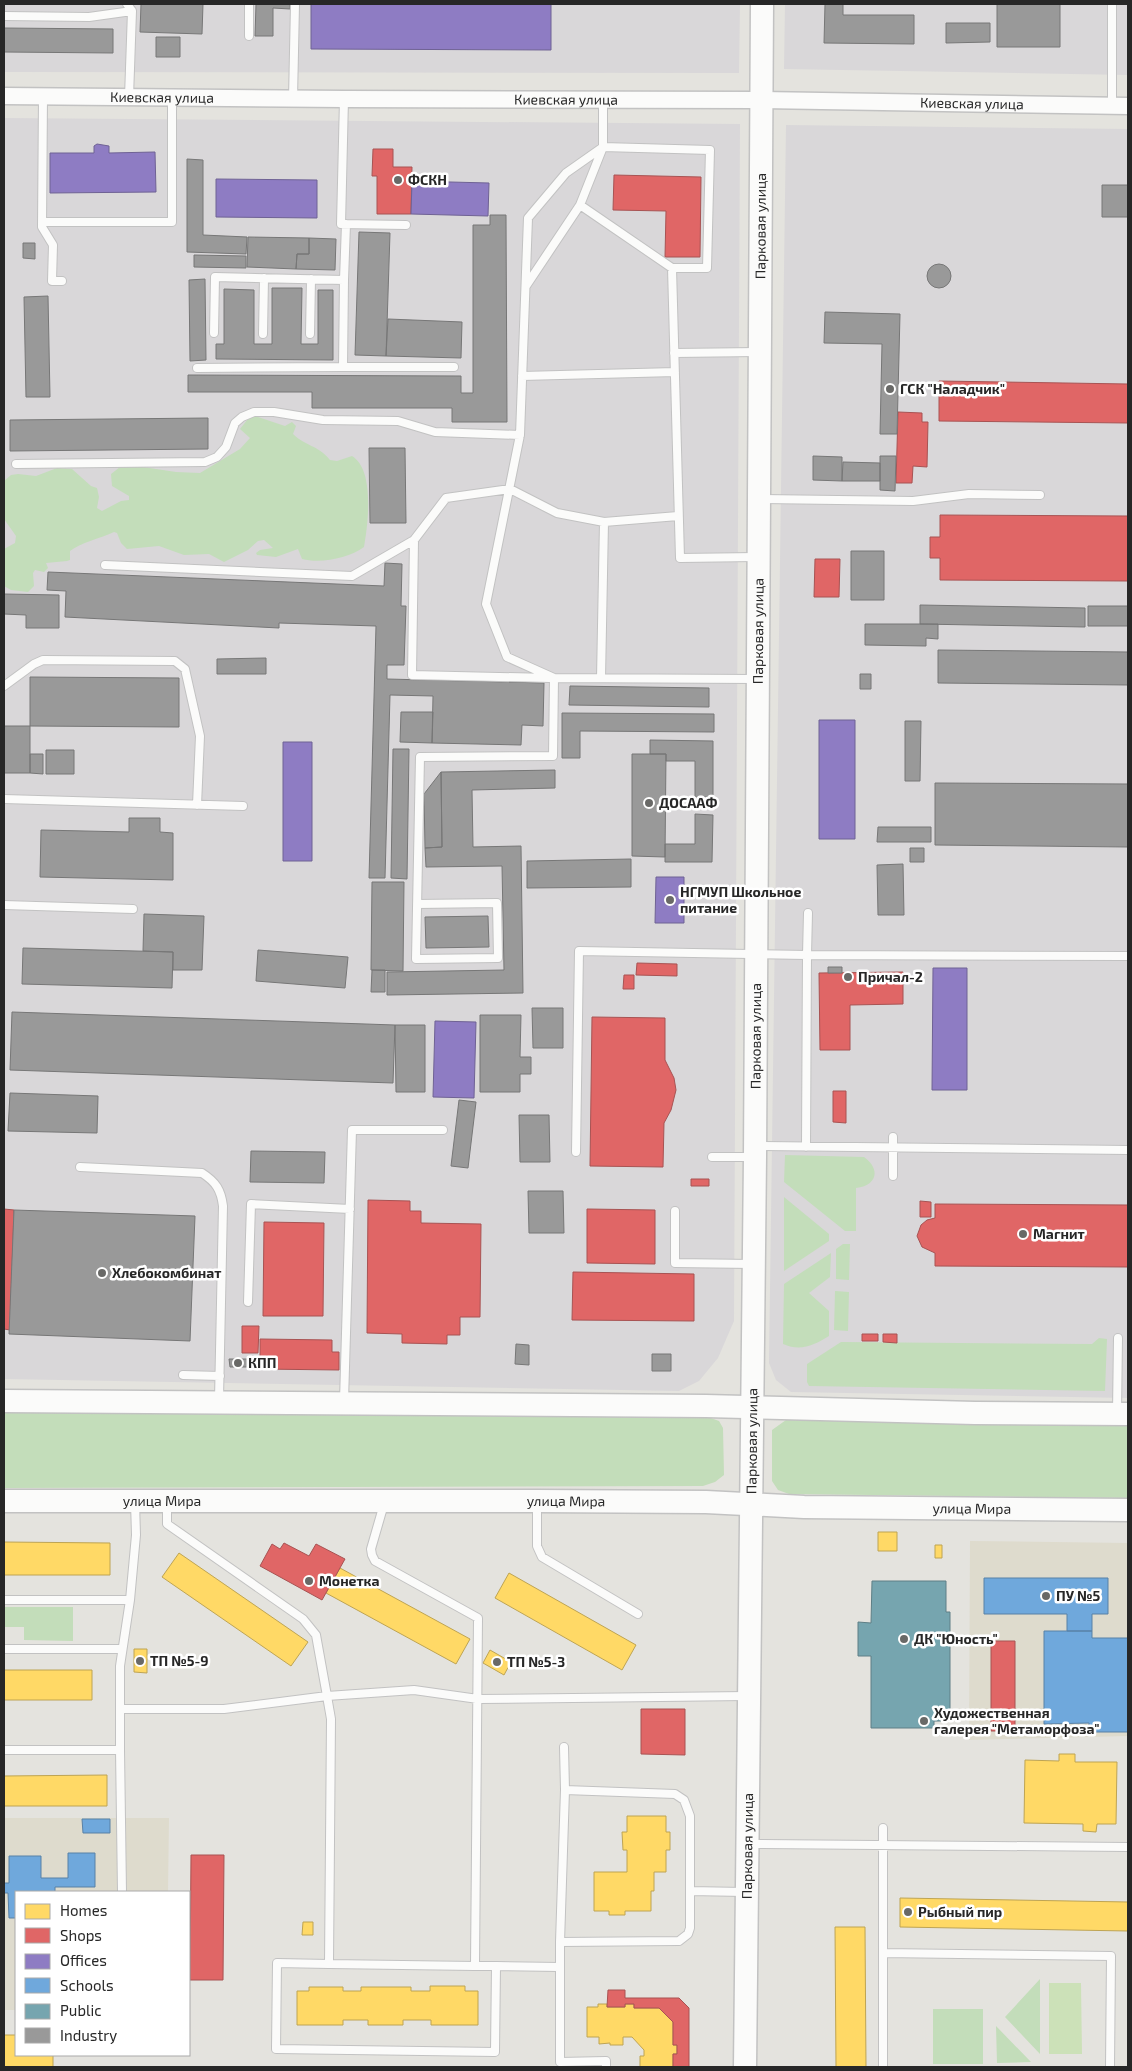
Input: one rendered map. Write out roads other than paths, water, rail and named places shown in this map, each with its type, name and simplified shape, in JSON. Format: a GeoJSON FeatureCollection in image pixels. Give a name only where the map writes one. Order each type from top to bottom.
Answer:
{"type":"FeatureCollection","features":[{"type":"Feature","properties":{"kind":"main road","name":"Парковая улица"},"geometry":{"type":"LineString","coordinates":[[746,2067],[748,1696],[755,1151],[762,4]]}},
{"type":"Feature","properties":{"kind":"main road"},"geometry":{"type":"LineString","coordinates":[[4,1401],[751,1407],[975,1413],[1123,1414]]}},
{"type":"Feature","properties":{"kind":"main road","name":"улица Мира"},"geometry":{"type":"LineString","coordinates":[[4,1501],[537,1500],[706,1502],[804,1507],[1128,1510]]}},
{"type":"Feature","properties":{"kind":"street","name":"Киевская улица"},"geometry":{"type":"LineString","coordinates":[[4,96],[762,100],[1128,106]]}},
{"type":"Feature","properties":{"kind":"lane"},"geometry":{"type":"LineString","coordinates":[[127,4],[132,11],[129,97]]}},
{"type":"Feature","properties":{"kind":"lane"},"geometry":{"type":"LineString","coordinates":[[249,36],[250,4]]}},
{"type":"Feature","properties":{"kind":"lane"},"geometry":{"type":"LineString","coordinates":[[293,99],[295,4]]}},
{"type":"Feature","properties":{"kind":"lane"},"geometry":{"type":"LineString","coordinates":[[1112,4],[1112,106]]}},
{"type":"Feature","properties":{"kind":"lane"},"geometry":{"type":"LineString","coordinates":[[4,16],[89,17],[132,11]]}},
{"type":"Feature","properties":{"kind":"lane"},"geometry":{"type":"LineString","coordinates":[[43,96],[42,227],[53,245],[52,281],[62,281]]}},
{"type":"Feature","properties":{"kind":"lane"},"geometry":{"type":"LineString","coordinates":[[43,222],[172,222],[172,98]]}},
{"type":"Feature","properties":{"kind":"lane"},"geometry":{"type":"LineString","coordinates":[[344,99],[341,224],[406,225]]}},
{"type":"Feature","properties":{"kind":"lane"},"geometry":{"type":"LineString","coordinates":[[526,286],[580,205],[603,147],[603,100]]}},
{"type":"Feature","properties":{"kind":"lane"},"geometry":{"type":"LineString","coordinates":[[554,678],[507,657],[486,604],[520,435],[528,218],[566,173],[603,147],[710,150],[707,268],[672,268],[580,205]]}},
{"type":"Feature","properties":{"kind":"lane"},"geometry":{"type":"LineString","coordinates":[[343,367],[346,224]]}},
{"type":"Feature","properties":{"kind":"lane"},"geometry":{"type":"LineString","coordinates":[[672,268],[680,558],[759,557]]}},
{"type":"Feature","properties":{"kind":"lane"},"geometry":{"type":"LineString","coordinates":[[214,333],[216,277],[344,280]]}},
{"type":"Feature","properties":{"kind":"lane"},"geometry":{"type":"LineString","coordinates":[[263,334],[264,278]]}},
{"type":"Feature","properties":{"kind":"lane"},"geometry":{"type":"LineString","coordinates":[[310,334],[311,279]]}},
{"type":"Feature","properties":{"kind":"lane"},"geometry":{"type":"LineString","coordinates":[[674,353],[760,352]]}},
{"type":"Feature","properties":{"kind":"lane"},"geometry":{"type":"LineString","coordinates":[[197,368],[454,367]]}},
{"type":"Feature","properties":{"kind":"lane"},"geometry":{"type":"LineString","coordinates":[[522,376],[675,372]]}},
{"type":"Feature","properties":{"kind":"lane"},"geometry":{"type":"LineString","coordinates":[[16,464],[205,462],[217,457],[226,448],[236,423],[242,417],[254,412],[274,412],[323,420],[398,421],[435,432],[520,435]]}},
{"type":"Feature","properties":{"kind":"lane"},"geometry":{"type":"LineString","coordinates":[[105,565],[352,576],[414,540],[446,498],[510,489],[558,514],[604,522],[678,516]]}},
{"type":"Feature","properties":{"kind":"lane"},"geometry":{"type":"LineString","coordinates":[[759,499],[913,501],[969,494],[1040,495]]}},
{"type":"Feature","properties":{"kind":"lane"},"geometry":{"type":"LineString","coordinates":[[601,678],[604,522]]}},
{"type":"Feature","properties":{"kind":"lane"},"geometry":{"type":"LineString","coordinates":[[414,540],[412,675],[758,679]]}},
{"type":"Feature","properties":{"kind":"lane"},"geometry":{"type":"LineString","coordinates":[[4,686],[34,664],[43,660],[175,661],[185,669],[200,736],[197,805]]}},
{"type":"Feature","properties":{"kind":"lane"},"geometry":{"type":"LineString","coordinates":[[417,904],[497,903],[498,958],[416,959],[417,904],[420,757],[553,756],[554,678]]}},
{"type":"Feature","properties":{"kind":"lane"},"geometry":{"type":"LineString","coordinates":[[4,799],[243,806]]}},
{"type":"Feature","properties":{"kind":"lane"},"geometry":{"type":"LineString","coordinates":[[4,905],[133,909]]}},
{"type":"Feature","properties":{"kind":"lane"},"geometry":{"type":"LineString","coordinates":[[806,1147],[808,913]]}},
{"type":"Feature","properties":{"kind":"lane"},"geometry":{"type":"LineString","coordinates":[[576,1152],[579,952],[1128,956]]}},
{"type":"Feature","properties":{"kind":"lane"},"geometry":{"type":"LineString","coordinates":[[344,1403],[352,1130],[443,1130]]}},
{"type":"Feature","properties":{"kind":"lane"},"geometry":{"type":"LineString","coordinates":[[893,1176],[894,1137]]}},
{"type":"Feature","properties":{"kind":"lane"},"geometry":{"type":"LineString","coordinates":[[712,1158],[755,1151],[806,1147],[1128,1150]]}},
{"type":"Feature","properties":{"kind":"lane"},"geometry":{"type":"LineString","coordinates":[[80,1167],[202,1173],[218,1186],[222,1195],[223,1206],[219,1402]]}},
{"type":"Feature","properties":{"kind":"lane"},"geometry":{"type":"LineString","coordinates":[[248,1302],[251,1204],[350,1209]]}},
{"type":"Feature","properties":{"kind":"lane"},"geometry":{"type":"LineString","coordinates":[[675,1211],[675,1263],[753,1264]]}},
{"type":"Feature","properties":{"kind":"lane"},"geometry":{"type":"LineString","coordinates":[[1118,1338],[1123,1414]]}},
{"type":"Feature","properties":{"kind":"lane"},"geometry":{"type":"LineString","coordinates":[[182,1375],[220,1376]]}},
{"type":"Feature","properties":{"kind":"lane"},"geometry":{"type":"LineString","coordinates":[[122,1891],[120,1666],[130,1600],[136,1535],[136,1500]]}},
{"type":"Feature","properties":{"kind":"lane"},"geometry":{"type":"LineString","coordinates":[[167,1500],[167,1524],[303,1619],[316,1635],[331,1719],[329,1964]]}},
{"type":"Feature","properties":{"kind":"lane"},"geometry":{"type":"LineString","coordinates":[[385,1500],[371,1549],[375,1561],[478,1618],[475,1966]]}},
{"type":"Feature","properties":{"kind":"lane"},"geometry":{"type":"LineString","coordinates":[[537,1500],[537,1546],[542,1557],[638,1614]]}},
{"type":"Feature","properties":{"kind":"lane"},"geometry":{"type":"LineString","coordinates":[[4,1600],[130,1600]]}},
{"type":"Feature","properties":{"kind":"lane"},"geometry":{"type":"LineString","coordinates":[[4,1649],[122,1649]]}},
{"type":"Feature","properties":{"kind":"lane"},"geometry":{"type":"LineString","coordinates":[[120,1709],[224,1709],[327,1696],[414,1690],[478,1699],[748,1696]]}},
{"type":"Feature","properties":{"kind":"lane"},"geometry":{"type":"LineString","coordinates":[[564,1747],[565,1790],[559,1967],[560,2062],[606,2062],[606,2067]]}},
{"type":"Feature","properties":{"kind":"lane"},"geometry":{"type":"LineString","coordinates":[[4,1750],[120,1750]]}},
{"type":"Feature","properties":{"kind":"lane"},"geometry":{"type":"LineString","coordinates":[[560,1942],[679,1940],[688,1934],[690,1928],[690,1816],[684,1800],[675,1794],[565,1790]]}},
{"type":"Feature","properties":{"kind":"lane"},"geometry":{"type":"LineString","coordinates":[[883,1828],[883,2067]]}},
{"type":"Feature","properties":{"kind":"lane"},"geometry":{"type":"LineString","coordinates":[[747,1844],[1128,1847]]}},
{"type":"Feature","properties":{"kind":"lane"},"geometry":{"type":"LineString","coordinates":[[816,1844],[816,1854]]}},
{"type":"Feature","properties":{"kind":"lane"},"geometry":{"type":"LineString","coordinates":[[690,1892],[747,1892]]}},
{"type":"Feature","properties":{"kind":"lane"},"geometry":{"type":"LineString","coordinates":[[883,1953],[1110,1956],[1110,2067]]}},
{"type":"Feature","properties":{"kind":"lane"},"geometry":{"type":"LineString","coordinates":[[496,1966],[495,2052],[276,2050],[277,1963],[329,1964],[496,1966],[559,1967]]}},
{"type":"Feature","properties":{"kind":"place","name":"ФСКН"},"geometry":{"type":"Point","coordinates":[398,180]}},
{"type":"Feature","properties":{"kind":"place","name":"ГСК \"Наладчик\""},"geometry":{"type":"Point","coordinates":[890,389]}},
{"type":"Feature","properties":{"kind":"place","name":"ДОСААФ"},"geometry":{"type":"Point","coordinates":[649,803]}},
{"type":"Feature","properties":{"kind":"place","name":"НГМУП Школьное питание"},"geometry":{"type":"Point","coordinates":[670,900]}},
{"type":"Feature","properties":{"kind":"place","name":"Причал-2"},"geometry":{"type":"Point","coordinates":[848,977]}},
{"type":"Feature","properties":{"kind":"place","name":"Магнит"},"geometry":{"type":"Point","coordinates":[1023,1234]}},
{"type":"Feature","properties":{"kind":"place","name":"Хлебокомбинат"},"geometry":{"type":"Point","coordinates":[102,1273]}},
{"type":"Feature","properties":{"kind":"place","name":"КПП"},"geometry":{"type":"Point","coordinates":[238,1363]}},
{"type":"Feature","properties":{"kind":"place","name":"Монетка"},"geometry":{"type":"Point","coordinates":[309,1581]}},
{"type":"Feature","properties":{"kind":"place","name":"ПУ №5"},"geometry":{"type":"Point","coordinates":[1046,1596]}},
{"type":"Feature","properties":{"kind":"place","name":"ДК \"Юность\""},"geometry":{"type":"Point","coordinates":[904,1639]}},
{"type":"Feature","properties":{"kind":"place","name":"ТП №5-9"},"geometry":{"type":"Point","coordinates":[140,1661]}},
{"type":"Feature","properties":{"kind":"place","name":"ТП №5-3"},"geometry":{"type":"Point","coordinates":[497,1662]}},
{"type":"Feature","properties":{"kind":"place","name":"Художественная галерея \"Метаморфоза\""},"geometry":{"type":"Point","coordinates":[924,1721]}},
{"type":"Feature","properties":{"kind":"place","name":"Рыбный пир"},"geometry":{"type":"Point","coordinates":[908,1912]}}]}
